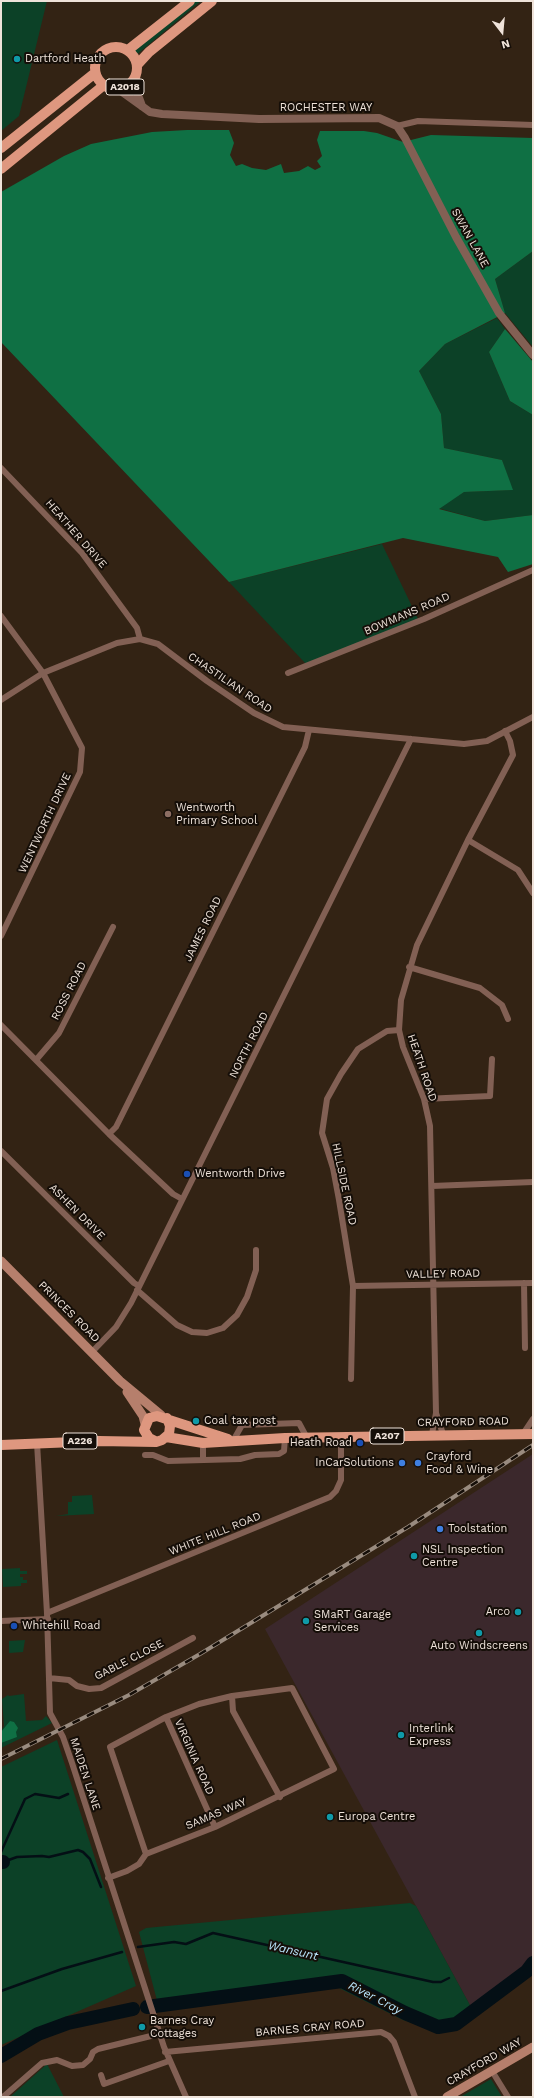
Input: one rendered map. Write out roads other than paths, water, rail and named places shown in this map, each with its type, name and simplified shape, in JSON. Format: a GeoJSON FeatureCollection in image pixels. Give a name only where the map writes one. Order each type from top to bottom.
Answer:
{"type":"FeatureCollection","features":[{"type":"Feature","properties":{"kind":"main road"},"geometry":{"type":"LineString","coordinates":[[128,50],[190,1]]}},
{"type":"Feature","properties":{"kind":"main road","name":"A2018"},"geometry":{"type":"LineString","coordinates":[[138,65],[149,52],[212,1]]}},
{"type":"Feature","properties":{"kind":"main road","name":"A2018"},"geometry":{"type":"LineString","coordinates":[[114,47],[128,50],[136,59],[138,65],[136,76],[129,85],[118,89],[104,85],[95,73],[95,66],[101,53],[114,47]]}},
{"type":"Feature","properties":{"kind":"main road","name":"A2018"},"geometry":{"type":"LineString","coordinates":[[1,148],[95,73]]}},
{"type":"Feature","properties":{"kind":"main road","name":"A2018"},"geometry":{"type":"LineString","coordinates":[[1,169],[104,85]]}},
{"type":"Feature","properties":{"kind":"main road","name":"PRINCES ROAD"},"geometry":{"type":"LineString","coordinates":[[1,1261],[120,1381],[164,1417]]}},
{"type":"Feature","properties":{"kind":"main road","name":"PRINCES ROAD"},"geometry":{"type":"LineString","coordinates":[[120,1381],[138,1408],[144,1427]]}},
{"type":"Feature","properties":{"kind":"main road"},"geometry":{"type":"LineString","coordinates":[[164,1417],[170,1423],[170,1430],[166,1437],[156,1442],[149,1438],[144,1427],[149,1418],[164,1417]]}},
{"type":"Feature","properties":{"kind":"main road","name":"CRAYFORD ROAD"},"geometry":{"type":"LineString","coordinates":[[164,1417],[233,1440]]}},
{"type":"Feature","properties":{"kind":"main road","name":"A226"},"geometry":{"type":"LineString","coordinates":[[123,1441],[140,1433],[144,1427]]}},
{"type":"Feature","properties":{"kind":"main road","name":"CRAYFORD ROAD"},"geometry":{"type":"LineString","coordinates":[[166,1437],[203,1443],[285,1438],[432,1434],[529,1434]]}},
{"type":"Feature","properties":{"kind":"main road","name":"A226"},"geometry":{"type":"LineString","coordinates":[[1,1446],[37,1443],[123,1441],[156,1442]]}},
{"type":"Feature","properties":{"kind":"main road","name":"CRAYFORD WAY"},"geometry":{"type":"LineString","coordinates":[[448,2097],[533,2047]]}},
{"type":"Feature","properties":{"kind":"street"},"geometry":{"type":"LineString","coordinates":[[136,76],[135,87],[142,106]]}},
{"type":"Feature","properties":{"kind":"street","name":"ROCHESTER WAY"},"geometry":{"type":"LineString","coordinates":[[118,89],[150,112],[259,119],[379,118],[397,126]]}},
{"type":"Feature","properties":{"kind":"street"},"geometry":{"type":"LineString","coordinates":[[397,126],[418,121],[533,125]]}},
{"type":"Feature","properties":{"kind":"street","name":"SWAN LANE"},"geometry":{"type":"LineString","coordinates":[[397,126],[406,138],[456,237],[499,313],[533,355]]}},
{"type":"Feature","properties":{"kind":"street","name":"HEATHER DRIVE"},"geometry":{"type":"LineString","coordinates":[[1,468],[82,553],[138,628],[140,639]]}},
{"type":"Feature","properties":{"kind":"street","name":"BOWMANS ROAD"},"geometry":{"type":"LineString","coordinates":[[288,673],[424,619],[533,570]]}},
{"type":"Feature","properties":{"kind":"street","name":"WENTWORTH DRIVE"},"geometry":{"type":"LineString","coordinates":[[1,616],[43,673],[82,748],[80,772],[1,936]]}},
{"type":"Feature","properties":{"kind":"street","name":"CHASTILIAN ROAD"},"geometry":{"type":"LineString","coordinates":[[1,700],[43,673],[117,643],[140,639],[158,644],[207,681],[268,721],[283,727],[464,744],[487,741],[533,717]]}},
{"type":"Feature","properties":{"kind":"street","name":"JAMES ROAD"},"geometry":{"type":"LineString","coordinates":[[109,1134],[116,1128],[305,747],[309,730]]}},
{"type":"Feature","properties":{"kind":"street","name":"HEATH ROAD"},"geometry":{"type":"LineString","coordinates":[[432,1434],[436,1413],[435,1284],[430,1126],[424,1099],[403,1047],[399,1030],[401,1000],[409,968],[417,945],[468,840],[513,755],[510,741],[505,731]]}},
{"type":"Feature","properties":{"kind":"street","name":"NORTH ROAD"},"geometry":{"type":"LineString","coordinates":[[92,1352],[121,1320],[138,1288],[411,739]]}},
{"type":"Feature","properties":{"kind":"street"},"geometry":{"type":"LineString","coordinates":[[468,840],[518,870],[533,892]]}},
{"type":"Feature","properties":{"kind":"street","name":"ROSS ROAD"},"geometry":{"type":"LineString","coordinates":[[36,1060],[59,1033],[113,927]]}},
{"type":"Feature","properties":{"kind":"street"},"geometry":{"type":"LineString","coordinates":[[409,968],[480,988],[502,1005],[508,1019]]}},
{"type":"Feature","properties":{"kind":"street"},"geometry":{"type":"LineString","coordinates":[[1,1025],[109,1134],[173,1194],[182,1199]]}},
{"type":"Feature","properties":{"kind":"street","name":"HILLSIDE ROAD"},"geometry":{"type":"LineString","coordinates":[[351,1379],[353,1286],[333,1168],[322,1133],[327,1099],[341,1074],[358,1049],[387,1031],[399,1030]]}},
{"type":"Feature","properties":{"kind":"street"},"geometry":{"type":"LineString","coordinates":[[424,1099],[490,1096],[492,1059]]}},
{"type":"Feature","properties":{"kind":"street","name":"ASHEN DRIVE"},"geometry":{"type":"LineString","coordinates":[[1,1151],[177,1325],[192,1332],[208,1333],[223,1328],[237,1314],[244,1303],[256,1270],[256,1250]]}},
{"type":"Feature","properties":{"kind":"street"},"geometry":{"type":"LineString","coordinates":[[432,1186],[533,1182]]}},
{"type":"Feature","properties":{"kind":"street"},"geometry":{"type":"LineString","coordinates":[[524,1283],[525,1348]]}},
{"type":"Feature","properties":{"kind":"street","name":"VALLEY ROAD"},"geometry":{"type":"LineString","coordinates":[[353,1286],[533,1283]]}},
{"type":"Feature","properties":{"kind":"street","name":"HEATH ROAD"},"geometry":{"type":"LineString","coordinates":[[436,1413],[443,1434]]}},
{"type":"Feature","properties":{"kind":"street","name":"CRAYFORD ROAD"},"geometry":{"type":"LineString","coordinates":[[529,1434],[533,1420]]}},
{"type":"Feature","properties":{"kind":"street"},"geometry":{"type":"LineString","coordinates":[[233,1440],[242,1425],[298,1423],[307,1438]]}},
{"type":"Feature","properties":{"kind":"street","name":"WHITE HILL ROAD"},"geometry":{"type":"LineString","coordinates":[[1,1621],[47,1616],[330,1497],[336,1491],[341,1480],[342,1437]]}},
{"type":"Feature","properties":{"kind":"street"},"geometry":{"type":"LineString","coordinates":[[145,1455],[153,1455],[168,1461],[240,1459],[254,1455],[279,1454],[284,1451],[285,1438]]}},
{"type":"Feature","properties":{"kind":"street","name":"MAIDEN LANE"},"geometry":{"type":"LineString","coordinates":[[37,1443],[50,1678],[50,1713],[65,1744],[165,2052],[186,2097]]}},
{"type":"Feature","properties":{"kind":"street"},"geometry":{"type":"LineString","coordinates":[[203,1443],[204,1460]]}},
{"type":"Feature","properties":{"kind":"street","name":"GABLE CLOSE"},"geometry":{"type":"LineString","coordinates":[[50,1678],[68,1680],[77,1686],[89,1689],[101,1688],[193,1638]]}},
{"type":"Feature","properties":{"kind":"street","name":"SAMAS WAY"},"geometry":{"type":"LineString","coordinates":[[108,1878],[127,1871],[139,1864],[146,1854],[215,1827],[280,1797],[334,1769],[292,1688],[232,1696]]}},
{"type":"Feature","properties":{"kind":"street"},"geometry":{"type":"LineString","coordinates":[[146,1854],[110,1747],[166,1717],[199,1704],[232,1696],[233,1711],[280,1797]]}},
{"type":"Feature","properties":{"kind":"street","name":"VIRGINIA ROAD"},"geometry":{"type":"LineString","coordinates":[[166,1717],[215,1827]]}},
{"type":"Feature","properties":{"kind":"street","name":"BARNES CRAY ROAD"},"geometry":{"type":"LineString","coordinates":[[165,2052],[380,2032],[388,2035],[394,2042],[415,2097]]}},
{"type":"Feature","properties":{"kind":"street"},"geometry":{"type":"LineString","coordinates":[[3,2097],[42,2063],[57,2060],[72,2066],[83,2065],[90,2059],[93,2052],[107,2046],[159,2034]]}},
{"type":"Feature","properties":{"kind":"street"},"geometry":{"type":"LineString","coordinates":[[98,2086],[169,2061]]}},
{"type":"Feature","properties":{"kind":"street"},"geometry":{"type":"LineString","coordinates":[[492,2071],[508,2097]]}},
{"type":"Feature","properties":{"kind":"street"},"geometry":{"type":"LineString","coordinates":[[101,2075],[104,2084]]}},
{"type":"Feature","properties":{"kind":"waterway"},"geometry":{"type":"LineString","coordinates":[[1,1852],[25,1799],[35,1794],[59,1798],[68,1794]]}},
{"type":"Feature","properties":{"kind":"waterway"},"geometry":{"type":"LineString","coordinates":[[3,1862],[17,1857],[49,1857],[78,1850],[83,1852],[90,1859],[101,1887]]}},
{"type":"Feature","properties":{"kind":"waterway","name":"Wansunt"},"geometry":{"type":"LineString","coordinates":[[138,1947],[174,1942],[186,1944],[213,1933],[433,1982],[441,1982],[449,1978]]}},
{"type":"Feature","properties":{"kind":"waterway","name":"Wansunt"},"geometry":{"type":"LineString","coordinates":[[1,1991],[62,1969],[122,1952]]}},
{"type":"Feature","properties":{"kind":"waterway","name":"River Cray"},"geometry":{"type":"LineString","coordinates":[[147,2007],[342,1981],[405,2013],[438,2027],[456,2024],[527,1971],[533,1963]]}},
{"type":"Feature","properties":{"kind":"waterway","name":"River Cray"},"geometry":{"type":"LineString","coordinates":[[1,2056],[38,2034],[68,2023],[133,2009]]}},
{"type":"Feature","properties":{"kind":"railway"},"geometry":{"type":"LineString","coordinates":[[1,1759],[129,1695],[200,1654],[408,1527],[533,1445]]}},
{"type":"Feature","properties":{"kind":"place","name":"Dartford Heath"},"geometry":{"type":"Point","coordinates":[17,59]}},
{"type":"Feature","properties":{"kind":"place","name":"Wentworth Primary School"},"geometry":{"type":"Point","coordinates":[168,814]}},
{"type":"Feature","properties":{"kind":"place","name":"Wentworth Drive"},"geometry":{"type":"Point","coordinates":[187,1174]}},
{"type":"Feature","properties":{"kind":"place","name":"Coal tax post"},"geometry":{"type":"Point","coordinates":[196,1421]}},
{"type":"Feature","properties":{"kind":"place","name":"Heath Road"},"geometry":{"type":"Point","coordinates":[360,1443]}},
{"type":"Feature","properties":{"kind":"place","name":"InCarSolutions"},"geometry":{"type":"Point","coordinates":[402,1463]}},
{"type":"Feature","properties":{"kind":"place","name":"Crayford Food & Wine"},"geometry":{"type":"Point","coordinates":[418,1463]}},
{"type":"Feature","properties":{"kind":"place","name":"Toolstation"},"geometry":{"type":"Point","coordinates":[440,1529]}},
{"type":"Feature","properties":{"kind":"place","name":"NSL Inspection Centre"},"geometry":{"type":"Point","coordinates":[414,1556]}},
{"type":"Feature","properties":{"kind":"place","name":"Arco"},"geometry":{"type":"Point","coordinates":[518,1612]}},
{"type":"Feature","properties":{"kind":"place","name":"SMaRT Garage Services"},"geometry":{"type":"Point","coordinates":[306,1621]}},
{"type":"Feature","properties":{"kind":"place","name":"Whitehill Road"},"geometry":{"type":"Point","coordinates":[14,1626]}},
{"type":"Feature","properties":{"kind":"place","name":"Auto Windscreens"},"geometry":{"type":"Point","coordinates":[479,1633]}},
{"type":"Feature","properties":{"kind":"place","name":"Interlink Express"},"geometry":{"type":"Point","coordinates":[401,1735]}},
{"type":"Feature","properties":{"kind":"place","name":"Europa Centre"},"geometry":{"type":"Point","coordinates":[330,1817]}},
{"type":"Feature","properties":{"kind":"place","name":"Barnes Cray Cottages"},"geometry":{"type":"Point","coordinates":[142,2027]}}]}
